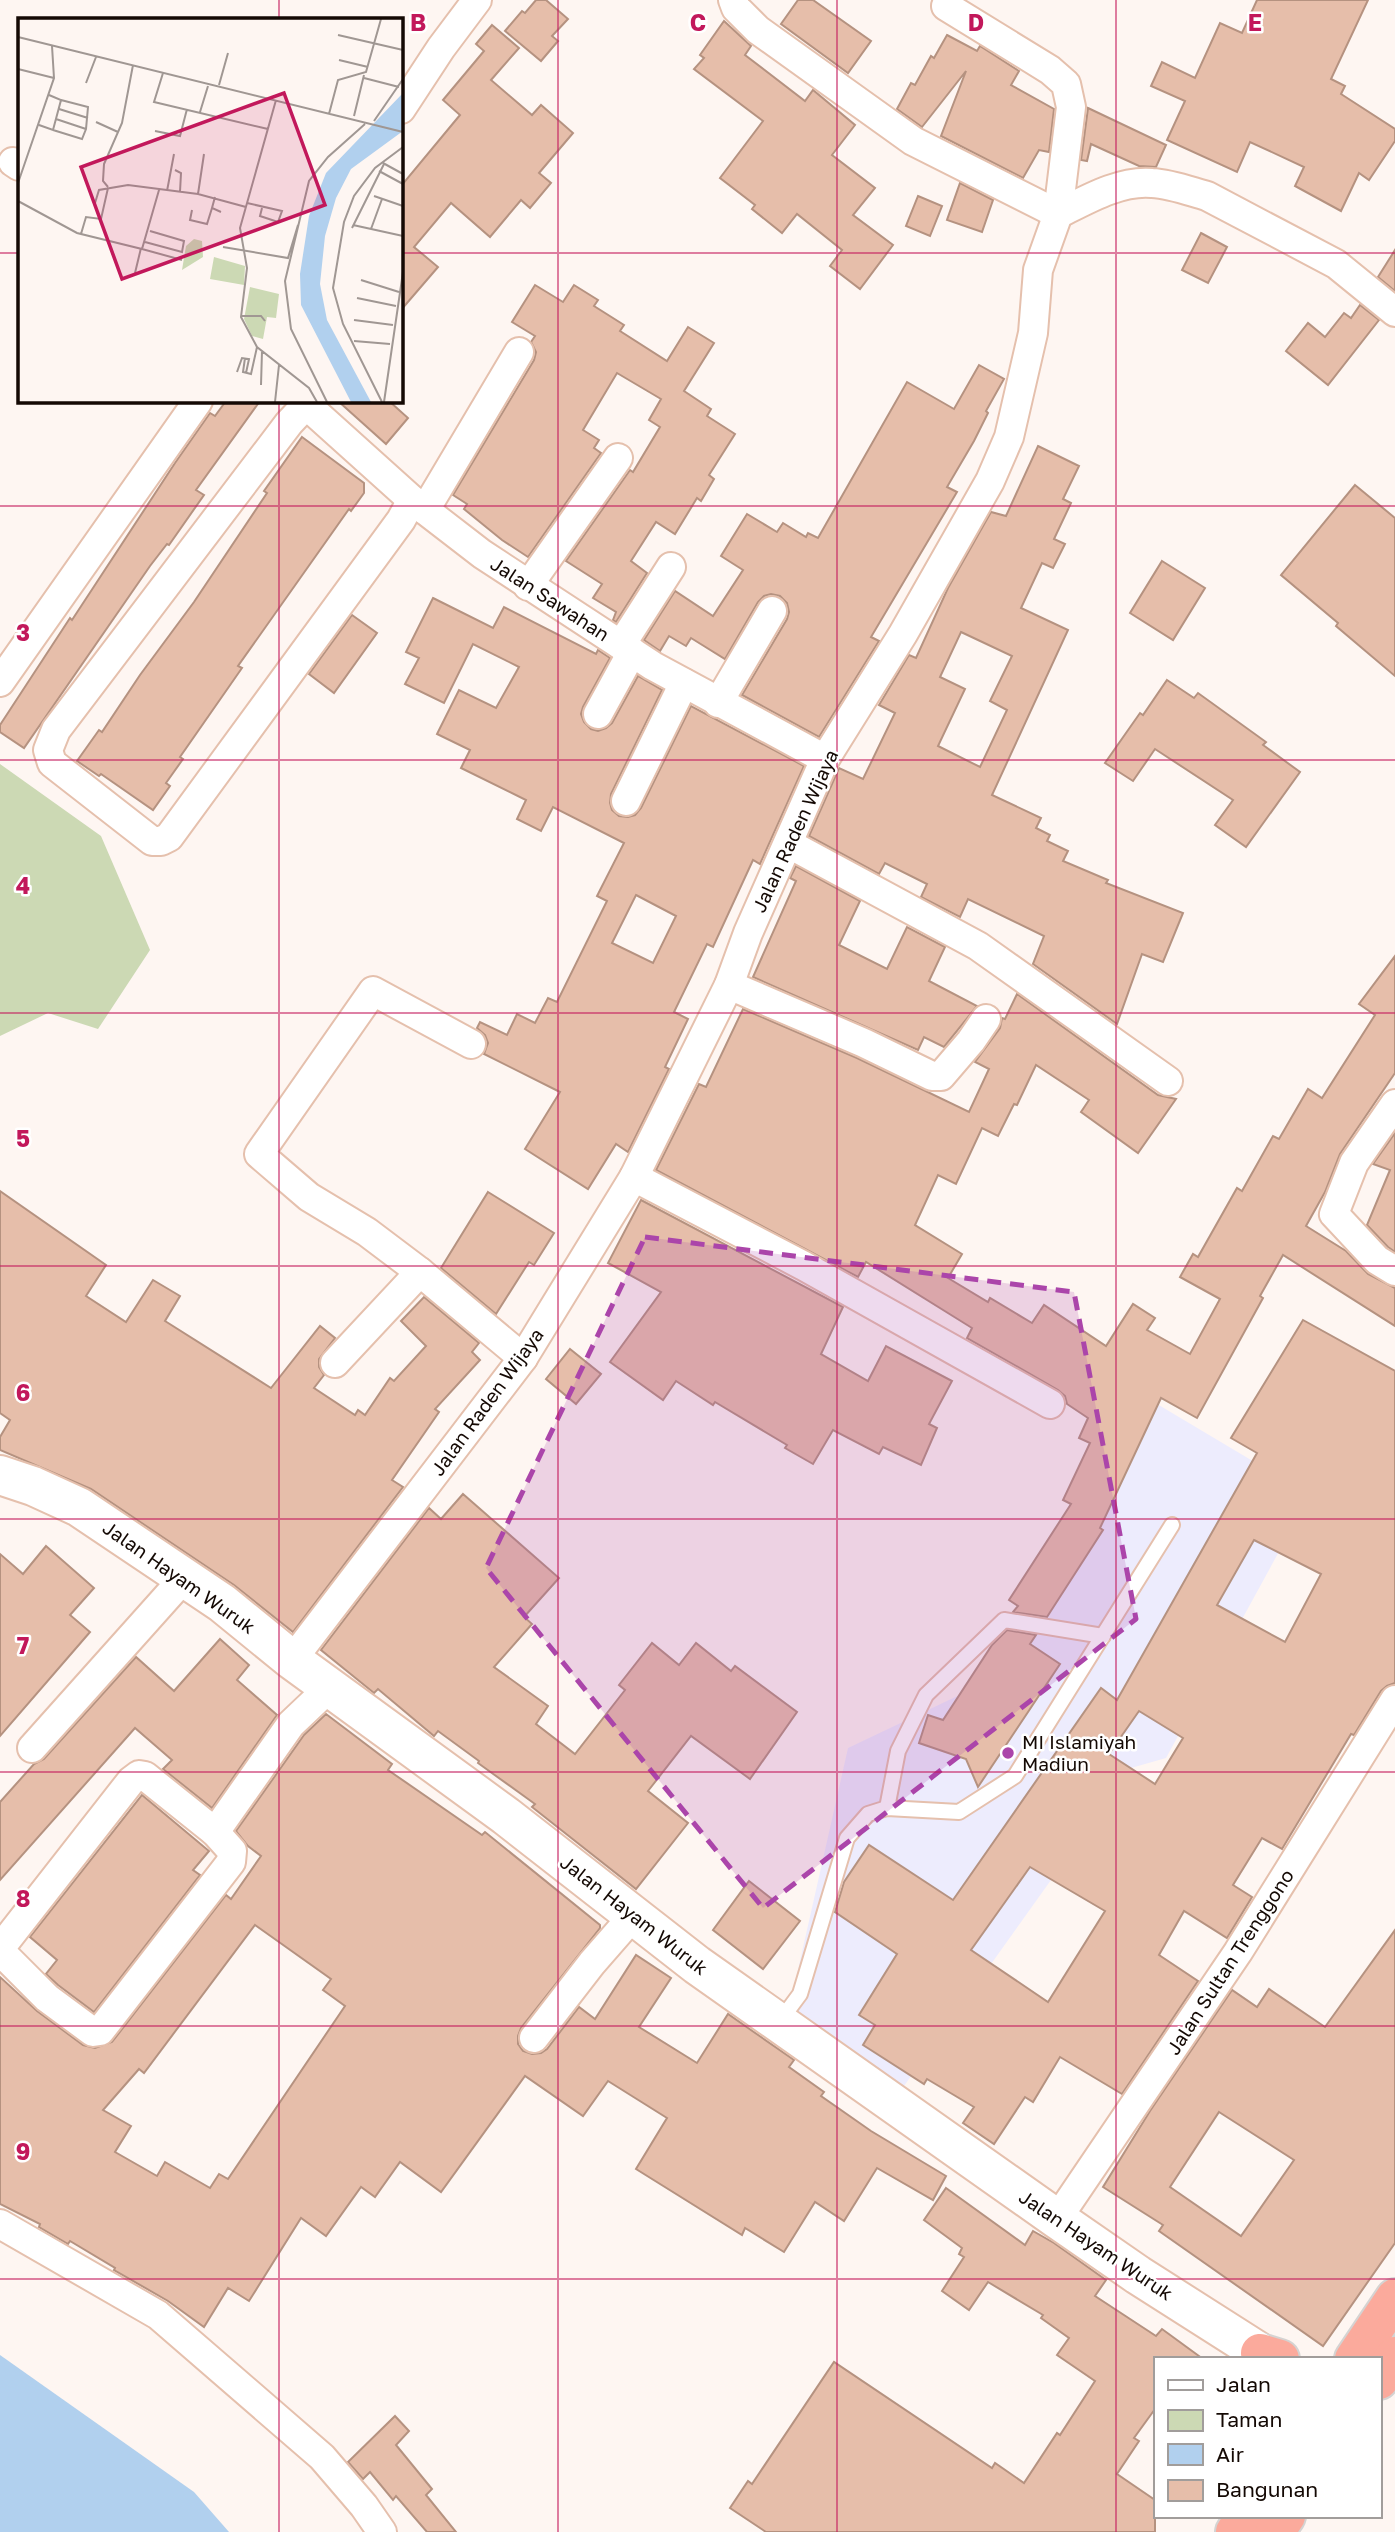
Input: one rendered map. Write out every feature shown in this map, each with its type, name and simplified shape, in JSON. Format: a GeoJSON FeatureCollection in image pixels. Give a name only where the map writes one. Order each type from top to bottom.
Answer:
{"type":"FeatureCollection","features":[{"type":"Feature","properties":{"kind":"highway"},"geometry":{"type":"LineString","coordinates":[[1375,2357],[1395,2298]]}},
{"type":"Feature","properties":{"kind":"main road","name":"Jalan Hayam Wuruk"},"geometry":{"type":"LineString","coordinates":[[0,1475],[33,1486],[79,1507],[222,1604],[292,1660],[506,1816],[697,1965],[1138,2275],[1270,2357]]}},
{"type":"Feature","properties":{"kind":"street"},"geometry":{"type":"LineString","coordinates":[[402,107],[477,0]]}},
{"type":"Feature","properties":{"kind":"street"},"geometry":{"type":"LineString","coordinates":[[733,0],[736,8],[758,30],[902,134],[1058,214],[1094,195],[1135,183],[1185,189],[1206,196],[1336,264],[1395,312]]}},
{"type":"Feature","properties":{"kind":"street","name":"Jalan Raden Wijaya"},"geometry":{"type":"LineString","coordinates":[[292,1660],[523,1358],[634,1177],[729,985],[748,933],[825,759],[903,634],[990,481],[1009,437],[1033,332],[1038,270],[1058,214],[1071,107],[1066,84],[1050,70],[946,6]]}},
{"type":"Feature","properties":{"kind":"street"},"geometry":{"type":"LineString","coordinates":[[304,403],[56,730],[48,750],[52,763],[152,841],[169,837],[401,520],[418,505],[519,352]]}},
{"type":"Feature","properties":{"kind":"street"},"geometry":{"type":"LineString","coordinates":[[0,682],[197,402]]}},
{"type":"Feature","properties":{"kind":"street","name":"Jalan Sawahan"},"geometry":{"type":"LineString","coordinates":[[304,403],[418,505],[528,586],[718,703],[825,759]]}},
{"type":"Feature","properties":{"kind":"street"},"geometry":{"type":"LineString","coordinates":[[528,586],[618,458]]}},
{"type":"Feature","properties":{"kind":"street"},"geometry":{"type":"LineString","coordinates":[[598,714],[627,648],[671,567]]}},
{"type":"Feature","properties":{"kind":"street"},"geometry":{"type":"LineString","coordinates":[[718,703],[772,611]]}},
{"type":"Feature","properties":{"kind":"street"},"geometry":{"type":"LineString","coordinates":[[626,801],[684,683]]}},
{"type":"Feature","properties":{"kind":"street"},"geometry":{"type":"LineString","coordinates":[[789,844],[978,946],[1168,1081]]}},
{"type":"Feature","properties":{"kind":"street"},"geometry":{"type":"LineString","coordinates":[[729,985],[864,1043],[932,1076],[941,1076],[986,1019]]}},
{"type":"Feature","properties":{"kind":"street"},"geometry":{"type":"LineString","coordinates":[[471,1044],[373,991],[259,1154],[309,1197],[367,1232],[420,1272],[523,1358]]}},
{"type":"Feature","properties":{"kind":"street"},"geometry":{"type":"LineString","coordinates":[[1395,1104],[1354,1163],[1334,1214],[1377,1260],[1395,1271]]}},
{"type":"Feature","properties":{"kind":"street"},"geometry":{"type":"LineString","coordinates":[[634,1177],[804,1266],[1050,1404]]}},
{"type":"Feature","properties":{"kind":"street"},"geometry":{"type":"LineString","coordinates":[[335,1363],[420,1272]]}},
{"type":"Feature","properties":{"kind":"street"},"geometry":{"type":"LineString","coordinates":[[32,1748],[184,1578]]}},
{"type":"Feature","properties":{"kind":"street"},"geometry":{"type":"LineString","coordinates":[[215,1832],[291,1724],[331,1686]]}},
{"type":"Feature","properties":{"kind":"street","name":"Jalan Sultan Trenggono"},"geometry":{"type":"LineString","coordinates":[[1057,2219],[1238,1952],[1395,1700]]}},
{"type":"Feature","properties":{"kind":"street"},"geometry":{"type":"LineString","coordinates":[[139,1775],[145,1776],[215,1832],[232,1851],[231,1862],[100,2031],[88,2029],[47,1998],[0,1951],[59,1872],[131,1781],[139,1775]]}},
{"type":"Feature","properties":{"kind":"street"},"geometry":{"type":"LineString","coordinates":[[534,2038],[592,1963],[633,1916]]}},
{"type":"Feature","properties":{"kind":"street"},"geometry":{"type":"LineString","coordinates":[[0,2224],[158,2315],[322,2457],[364,2506],[382,2532]]}},
{"type":"Feature","properties":{"kind":"lane"},"geometry":{"type":"LineString","coordinates":[[779,2023],[800,1994],[847,1838],[868,1814],[887,1808],[959,1812],[1015,1776],[1172,1525]]}},
{"type":"Feature","properties":{"kind":"lane"},"geometry":{"type":"LineString","coordinates":[[887,1808],[898,1751],[926,1695],[1004,1619],[1102,1636]]}},
{"type":"Feature","properties":{"kind":"highlighted area"},"geometry":{"type":"Polygon","coordinates":[[[645,1237],[1074,1292],[1136,1619],[763,1908],[486,1568],[645,1237]]]}},
{"type":"Feature","properties":{"kind":"shaded area","name":"MI Islamiyah Madiun"},"geometry":{"type":"Polygon","coordinates":[[[1147,1398],[1310,1495],[1166,1758],[1131,1768],[889,2107],[784,2032],[848,1748],[970,1690],[1035,1574],[1077,1490],[1147,1398]]]}},
{"type":"Feature","properties":{"kind":"green space"},"geometry":{"type":"Polygon","coordinates":[[[0,764],[101,836],[150,950],[98,1029],[48,1013],[0,1036],[0,764]]]}},
{"type":"Feature","properties":{"kind":"water"},"geometry":{"type":"Polygon","coordinates":[[[0,2355],[194,2492],[229,2532],[0,2532],[0,2355]]]}},
{"type":"Feature","properties":{"kind":"building"},"geometry":{"type":"Polygon","coordinates":[[[536,0],[546,0],[568,19],[552,36],[558,41],[541,61],[505,31],[522,11],[525,13],[536,0]]]}},
{"type":"Feature","properties":{"kind":"building"},"geometry":{"type":"Polygon","coordinates":[[[798,0],[813,0],[871,41],[848,73],[781,24],[798,0]]]}},
{"type":"Feature","properties":{"kind":"building"},"geometry":{"type":"Polygon","coordinates":[[[1257,0],[1368,0],[1331,79],[1345,86],[1341,94],[1395,129],[1395,141],[1369,180],[1359,173],[1341,211],[1295,186],[1304,167],[1250,142],[1237,172],[1167,140],[1185,101],[1151,86],[1162,62],[1195,78],[1220,23],[1242,33],[1257,0]]]}},
{"type":"Feature","properties":{"kind":"building"},"geometry":{"type":"Polygon","coordinates":[[[724,21],[751,46],[745,55],[805,101],[813,90],[855,125],[832,155],[875,188],[853,215],[893,245],[860,289],[830,266],[842,250],[797,214],[782,233],[752,209],[755,205],[720,178],[763,121],[694,69],[704,58],[700,55],[724,21]]]}},
{"type":"Feature","properties":{"kind":"building"},"geometry":{"type":"Polygon","coordinates":[[[492,25],[519,48],[491,80],[532,115],[541,105],[573,133],[539,173],[551,183],[530,208],[521,200],[490,237],[451,203],[414,247],[438,267],[402,309],[402,185],[460,115],[443,100],[484,51],[476,44],[492,25]]]}},
{"type":"Feature","properties":{"kind":"building"},"geometry":{"type":"Polygon","coordinates":[[[947,35],[977,51],[980,46],[1019,71],[1011,85],[1054,109],[1049,152],[1039,150],[1023,178],[941,136],[966,71],[922,127],[897,109],[911,83],[915,85],[931,56],[934,58],[947,35]]]}},
{"type":"Feature","properties":{"kind":"building"},"geometry":{"type":"Polygon","coordinates":[[[1088,108],[1166,145],[1156,167],[1139,166],[1091,144],[1087,161],[1081,160],[1088,108]]]}},
{"type":"Feature","properties":{"kind":"building"},"geometry":{"type":"Polygon","coordinates":[[[960,183],[993,200],[982,232],[947,220],[960,183]]]}},
{"type":"Feature","properties":{"kind":"building"},"geometry":{"type":"Polygon","coordinates":[[[918,196],[942,206],[930,236],[906,226],[918,196]]]}},
{"type":"Feature","properties":{"kind":"building"},"geometry":{"type":"Polygon","coordinates":[[[1201,233],[1227,247],[1208,283],[1182,270],[1201,233]]]}},
{"type":"Feature","properties":{"kind":"building"},"geometry":{"type":"Polygon","coordinates":[[[1395,250],[1395,291],[1378,277],[1395,250]]]}},
{"type":"Feature","properties":{"kind":"building"},"geometry":{"type":"Polygon","coordinates":[[[535,285],[563,302],[574,285],[598,300],[594,306],[624,325],[620,331],[667,361],[688,327],[714,343],[684,391],[711,409],[707,416],[735,434],[709,475],[714,479],[701,501],[697,498],[675,534],[656,522],[631,561],[647,573],[616,622],[613,620],[616,612],[593,598],[602,584],[566,561],[630,470],[633,472],[660,427],[649,420],[661,399],[617,373],[583,430],[599,440],[594,448],[601,453],[528,557],[464,509],[467,504],[453,495],[534,360],[536,352],[531,342],[535,336],[512,322],[535,285]]]}},
{"type":"Feature","properties":{"kind":"building"},"geometry":{"type":"Polygon","coordinates":[[[1360,305],[1379,320],[1328,385],[1286,351],[1308,323],[1325,337],[1344,313],[1351,318],[1360,305]]]}},
{"type":"Feature","properties":{"kind":"building"},"geometry":{"type":"Polygon","coordinates":[[[979,365],[1004,379],[986,411],[988,413],[974,441],[947,487],[957,492],[871,637],[879,641],[819,737],[742,695],[787,619],[787,603],[780,596],[771,594],[758,602],[725,659],[691,638],[686,646],[669,636],[660,651],[644,640],[675,591],[713,616],[743,570],[721,556],[747,514],[777,532],[783,523],[806,537],[808,533],[818,538],[907,382],[954,409],[979,365]]]}},
{"type":"Feature","properties":{"kind":"building"},"geometry":{"type":"Polygon","coordinates":[[[225,402],[259,402],[196,490],[204,495],[169,545],[167,544],[150,566],[24,748],[0,732],[0,725],[175,463],[210,413],[215,416],[225,402]]]}},
{"type":"Feature","properties":{"kind":"building"},"geometry":{"type":"Polygon","coordinates":[[[339,402],[390,402],[408,418],[386,444],[339,402]]]}},
{"type":"Feature","properties":{"kind":"building"},"geometry":{"type":"Polygon","coordinates":[[[302,437],[364,483],[364,493],[351,511],[349,509],[238,666],[242,668],[180,757],[183,759],[166,783],[170,786],[153,810],[77,761],[99,730],[102,732],[194,602],[267,493],[264,491],[302,437]]]}},
{"type":"Feature","properties":{"kind":"building"},"geometry":{"type":"Polygon","coordinates":[[[1038,446],[1079,466],[1063,499],[1071,503],[1054,539],[1065,544],[1053,568],[1042,563],[1021,608],[1068,630],[992,795],[1041,818],[1036,828],[1050,835],[1047,841],[1068,851],[1063,861],[1108,880],[1106,883],[1183,913],[1163,962],[1142,954],[1117,1024],[1033,964],[1044,936],[968,899],[960,917],[921,897],[927,884],[885,863],[879,874],[809,836],[839,768],[863,779],[895,713],[879,705],[909,655],[916,658],[948,588],[991,512],[1006,516],[1038,446]],[[961,632],[940,677],[965,689],[938,746],[980,767],[1007,710],[990,701],[1012,656],[961,632]]]}},
{"type":"Feature","properties":{"kind":"building"},"geometry":{"type":"Polygon","coordinates":[[[1355,485],[1395,518],[1395,676],[1281,575],[1355,485]]]}},
{"type":"Feature","properties":{"kind":"building"},"geometry":{"type":"Polygon","coordinates":[[[1162,561],[1205,588],[1173,640],[1130,613],[1162,561]]]}},
{"type":"Feature","properties":{"kind":"building"},"geometry":{"type":"Polygon","coordinates":[[[433,598],[493,628],[504,607],[596,654],[598,650],[610,658],[581,714],[591,729],[598,731],[612,723],[638,676],[662,690],[611,794],[612,810],[619,816],[635,815],[641,808],[691,706],[804,766],[760,864],[753,860],[713,947],[707,944],[674,1012],[688,1019],[665,1067],[669,1069],[628,1152],[616,1144],[588,1189],[525,1149],[560,1092],[484,1054],[488,1043],[485,1035],[477,1028],[480,1022],[507,1035],[517,1014],[535,1023],[548,998],[557,1002],[607,901],[597,896],[624,843],[553,807],[541,831],[517,819],[526,800],[461,768],[470,750],[437,734],[459,690],[496,708],[519,667],[473,644],[444,703],[405,684],[419,658],[406,652],[433,598]],[[636,895],[612,943],[653,963],[676,916],[636,895]]]}},
{"type":"Feature","properties":{"kind":"building"},"geometry":{"type":"Polygon","coordinates":[[[352,615],[377,633],[334,693],[309,674],[352,615]]]}},
{"type":"Feature","properties":{"kind":"building"},"geometry":{"type":"Polygon","coordinates":[[[1167,680],[1194,698],[1198,693],[1266,742],[1263,745],[1300,772],[1246,847],[1215,825],[1233,800],[1155,749],[1133,781],[1105,763],[1167,680]]]}},
{"type":"Feature","properties":{"kind":"building"},"geometry":{"type":"Polygon","coordinates":[[[796,866],[860,901],[839,945],[887,969],[907,927],[945,947],[929,981],[977,1006],[944,1047],[924,1037],[918,1050],[753,977],[796,881],[790,878],[796,866]]]}},
{"type":"Feature","properties":{"kind":"building"},"geometry":{"type":"Polygon","coordinates":[[[1395,956],[1395,1073],[1340,1154],[1325,1192],[1306,1226],[1346,1251],[1368,1274],[1395,1288],[1395,1326],[1283,1255],[1260,1296],[1263,1298],[1197,1418],[1161,1398],[1100,1528],[1103,1530],[1047,1617],[1013,1612],[1018,1606],[1009,1600],[1071,1504],[1063,1500],[1090,1443],[1079,1438],[1088,1418],[1067,1404],[1065,1396],[1058,1390],[967,1338],[972,1328],[866,1262],[858,1277],[656,1170],[699,1084],[706,1087],[743,1009],[857,1058],[969,1112],[989,1069],[975,1062],[1000,1028],[1002,1018],[1005,1019],[1017,994],[1158,1095],[1176,1099],[1138,1153],[1081,1112],[1089,1100],[1036,1065],[1017,1105],[1014,1104],[998,1136],[982,1128],[956,1184],[938,1175],[915,1225],[962,1254],[948,1278],[988,1302],[990,1298],[1032,1323],[1044,1305],[1106,1346],[1133,1304],[1155,1318],[1147,1330],[1190,1354],[1220,1299],[1180,1277],[1193,1254],[1198,1257],[1237,1188],[1242,1191],[1273,1136],[1279,1139],[1308,1089],[1322,1098],[1375,1015],[1359,1004],[1395,956]]]}},
{"type":"Feature","properties":{"kind":"building"},"geometry":{"type":"Polygon","coordinates":[[[1395,1133],[1395,1252],[1367,1225],[1390,1170],[1373,1164],[1395,1133]]]}},
{"type":"Feature","properties":{"kind":"building"},"geometry":{"type":"Polygon","coordinates":[[[0,1191],[106,1265],[86,1296],[126,1322],[153,1280],[180,1296],[165,1321],[271,1388],[320,1326],[335,1338],[319,1359],[319,1367],[324,1375],[314,1388],[355,1415],[358,1410],[365,1415],[390,1378],[394,1381],[426,1346],[401,1321],[424,1297],[479,1343],[472,1352],[480,1360],[435,1409],[439,1412],[392,1480],[403,1487],[293,1632],[234,1585],[91,1489],[0,1450],[0,1437],[10,1420],[0,1413],[0,1191]]]}},
{"type":"Feature","properties":{"kind":"building"},"geometry":{"type":"Polygon","coordinates":[[[488,1192],[554,1233],[534,1265],[529,1262],[496,1314],[441,1268],[488,1192]]]}},
{"type":"Feature","properties":{"kind":"building"},"geometry":{"type":"Polygon","coordinates":[[[641,1200],[843,1307],[821,1354],[868,1381],[886,1346],[952,1381],[929,1424],[937,1428],[921,1465],[883,1447],[879,1454],[833,1430],[813,1464],[785,1448],[787,1445],[715,1402],[713,1405],[676,1381],[663,1400],[610,1362],[661,1292],[608,1263],[641,1200]]]}},
{"type":"Feature","properties":{"kind":"building"},"geometry":{"type":"Polygon","coordinates":[[[1303,1320],[1395,1371],[1395,1683],[1381,1691],[1354,1735],[1351,1734],[1282,1849],[1262,1838],[1233,1885],[1252,1897],[1227,1938],[1184,1911],[1159,1955],[1198,1981],[1122,2094],[1060,2057],[1033,2102],[1025,2097],[994,2144],[963,2123],[974,2107],[927,2079],[924,2084],[863,2045],[875,2025],[859,2015],[897,1954],[835,1912],[844,1882],[869,1845],[953,1900],[1101,1688],[1117,1700],[1257,1453],[1231,1438],[1303,1320]],[[1254,1540],[1217,1605],[1285,1642],[1321,1574],[1254,1540]],[[1139,1711],[1109,1754],[1155,1784],[1183,1738],[1139,1711]],[[1030,1867],[971,1950],[1048,2002],[1105,1911],[1030,1867]]]}},
{"type":"Feature","properties":{"kind":"building"},"geometry":{"type":"Polygon","coordinates":[[[570,1349],[601,1374],[576,1404],[546,1379],[570,1349]]]}},
{"type":"Feature","properties":{"kind":"building"},"geometry":{"type":"Polygon","coordinates":[[[463,1494],[559,1578],[524,1617],[532,1624],[494,1667],[548,1706],[536,1724],[575,1754],[625,1690],[619,1685],[652,1643],[679,1665],[696,1643],[731,1671],[735,1666],[797,1712],[750,1779],[691,1736],[648,1791],[688,1823],[636,1889],[532,1807],[535,1804],[478,1763],[479,1761],[438,1731],[434,1736],[378,1689],[374,1693],[321,1650],[429,1508],[441,1519],[463,1494]]]}},
{"type":"Feature","properties":{"kind":"building"},"geometry":{"type":"Polygon","coordinates":[[[46,1546],[94,1588],[70,1615],[90,1632],[0,1736],[0,1554],[23,1574],[46,1546]]]}},
{"type":"Feature","properties":{"kind":"building"},"geometry":{"type":"Polygon","coordinates":[[[1007,1630],[1036,1635],[1030,1644],[1060,1664],[978,1787],[966,1759],[919,1743],[928,1715],[943,1720],[992,1645],[1007,1630]]]}},
{"type":"Feature","properties":{"kind":"building"},"geometry":{"type":"Polygon","coordinates":[[[220,1639],[249,1665],[237,1680],[277,1715],[212,1808],[163,1769],[172,1760],[135,1728],[0,1880],[0,1802],[34,1764],[44,1759],[136,1657],[174,1691],[220,1639]]]}},
{"type":"Feature","properties":{"kind":"building"},"geometry":{"type":"Polygon","coordinates":[[[326,1714],[392,1764],[388,1770],[482,1835],[485,1832],[600,1925],[521,2028],[518,2044],[523,2051],[532,2054],[547,2049],[579,2007],[595,2019],[636,1955],[671,1978],[639,2027],[697,2063],[728,2014],[794,2060],[789,2067],[824,2092],[821,2096],[871,2131],[946,2176],[933,2200],[877,2168],[844,2221],[815,2202],[784,2252],[745,2228],[742,2235],[636,2169],[667,2118],[608,2081],[583,2116],[525,2076],[441,2192],[400,2162],[375,2197],[361,2187],[326,2236],[301,2218],[249,2301],[228,2288],[204,2327],[168,2301],[114,2270],[115,2268],[0,2204],[0,1977],[37,2011],[83,2045],[95,2048],[112,2042],[226,1895],[231,1899],[261,1856],[248,1846],[236,1831],[304,1735],[326,1714]],[[255,1925],[144,2073],[139,2069],[103,2110],[131,2126],[115,2152],[157,2176],[165,2162],[210,2188],[219,2174],[228,2179],[345,2006],[323,1990],[331,1979],[255,1925]]]}},
{"type":"Feature","properties":{"kind":"building"},"geometry":{"type":"Polygon","coordinates":[[[142,1795],[209,1851],[193,1870],[200,1875],[94,2012],[46,1974],[57,1960],[30,1937],[142,1795]]]}},
{"type":"Feature","properties":{"kind":"building"},"geometry":{"type":"Polygon","coordinates":[[[749,1881],[800,1921],[763,1969],[713,1930],[749,1881]]]}},
{"type":"Feature","properties":{"kind":"building"},"geometry":{"type":"Polygon","coordinates":[[[1395,1930],[1395,2243],[1323,2346],[1159,2231],[1163,2225],[1103,2187],[1150,2111],[1232,1990],[1257,2007],[1269,1989],[1325,2027],[1395,1930]],[[1219,2112],[1170,2187],[1241,2236],[1294,2160],[1219,2112]]]}},
{"type":"Feature","properties":{"kind":"building"},"geometry":{"type":"Polygon","coordinates":[[[946,2188],[1025,2245],[1033,2231],[1106,2280],[1095,2296],[1156,2336],[1162,2329],[1200,2357],[1154,2357],[1154,2410],[1134,2438],[1139,2441],[1117,2474],[1154,2499],[1155,2532],[766,2532],[730,2508],[748,2481],[752,2484],[834,2362],[992,2468],[995,2463],[1024,2483],[1057,2433],[1060,2435],[1095,2381],[1057,2355],[1069,2338],[1041,2318],[1043,2315],[988,2282],[969,2310],[942,2291],[964,2257],[959,2254],[962,2248],[924,2220],[946,2188]]]}},
{"type":"Feature","properties":{"kind":"building"},"geometry":{"type":"Polygon","coordinates":[[[395,2416],[409,2431],[396,2445],[432,2489],[426,2495],[456,2532],[427,2532],[396,2496],[393,2500],[370,2472],[363,2479],[348,2462],[395,2416]]]}},
{"type":"Feature","properties":{"kind":"place","name":"MI Islamiyah Madiun"},"geometry":{"type":"Point","coordinates":[1008,1753]}}]}
